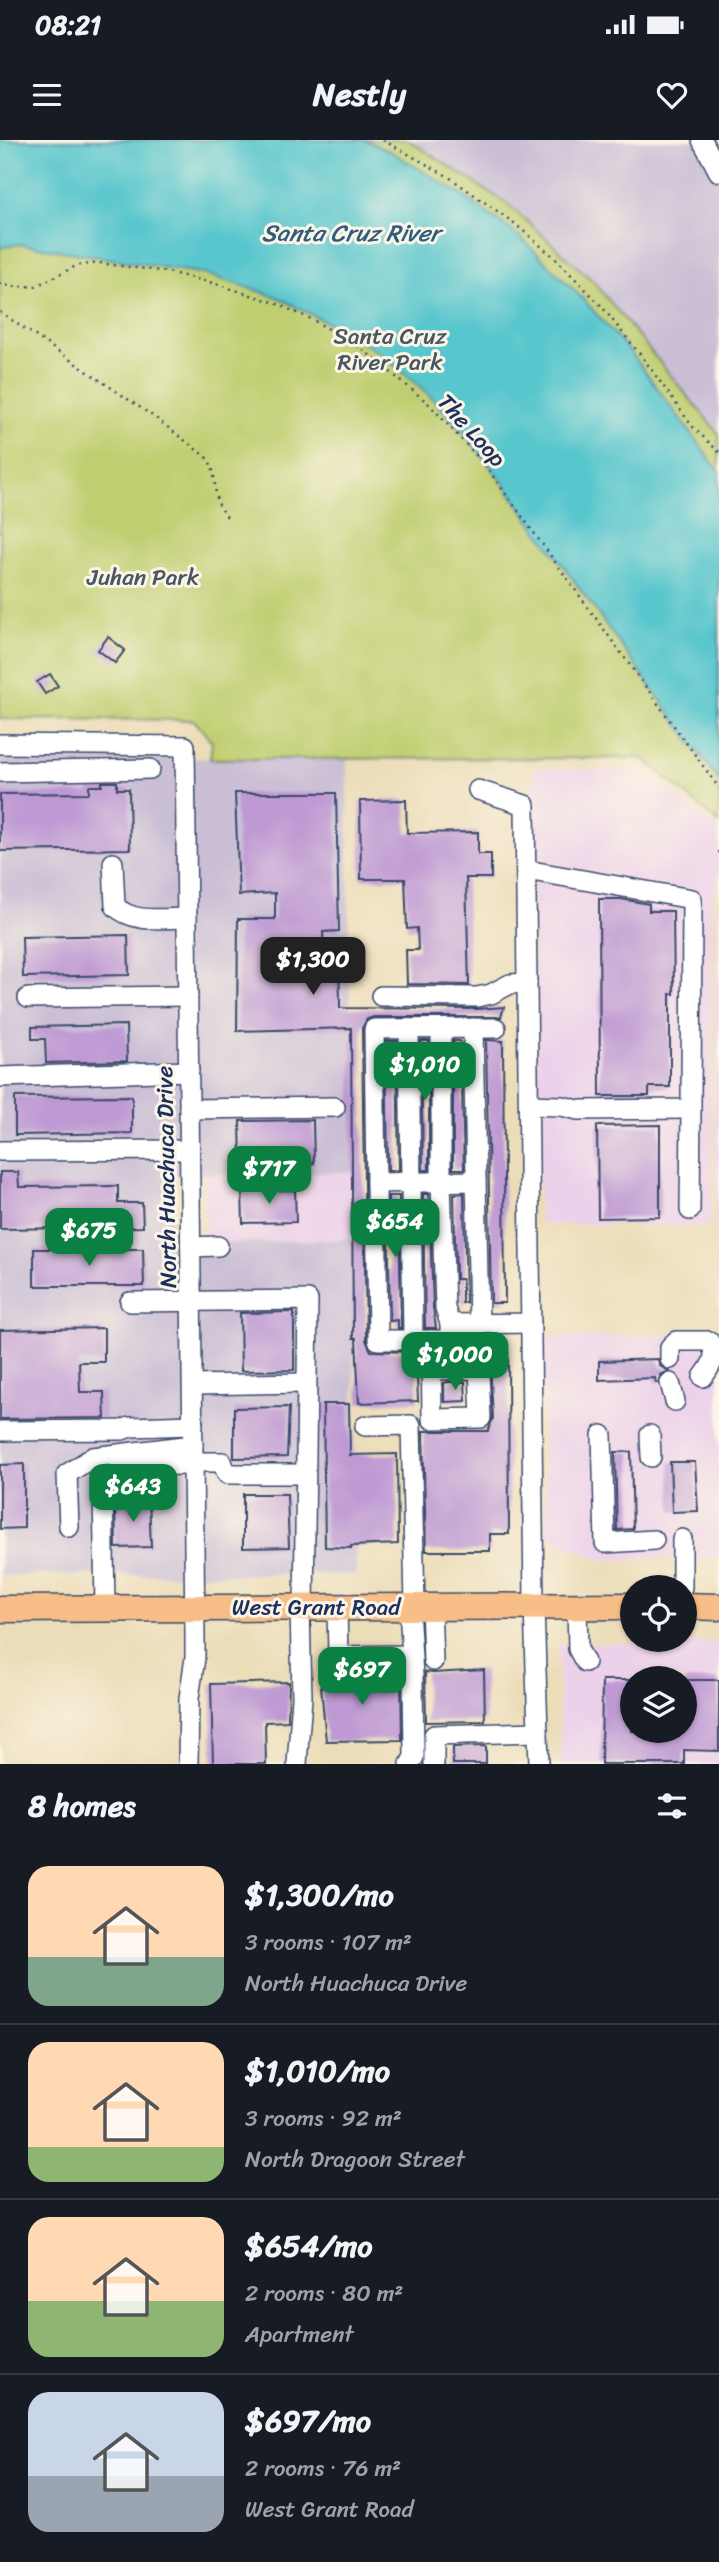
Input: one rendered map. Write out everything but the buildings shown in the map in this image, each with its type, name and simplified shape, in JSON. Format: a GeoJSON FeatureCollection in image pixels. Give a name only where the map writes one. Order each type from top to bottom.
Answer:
{"type":"FeatureCollection","features":[{"type":"Feature","properties":{"kind":"main road","name":"West Grant Road"},"geometry":{"type":"LineString","coordinates":[[0,1609],[620,1606]]}},
{"type":"Feature","properties":{"kind":"main road"},"geometry":{"type":"LineString","coordinates":[[697,1606],[719,1607]]}},
{"type":"Feature","properties":{"kind":"street"},"geometry":{"type":"LineString","coordinates":[[702,140],[719,172]]}},
{"type":"Feature","properties":{"kind":"street","name":"North Huachuca Drive"},"geometry":{"type":"LineString","coordinates":[[0,744],[185,746],[195,1608],[195,1658],[189,1698],[188,1764]]}},
{"type":"Feature","properties":{"kind":"street"},"geometry":{"type":"LineString","coordinates":[[0,772],[150,769]]}},
{"type":"Feature","properties":{"kind":"street"},"geometry":{"type":"LineString","coordinates":[[478,790],[525,805],[534,1606],[539,1764]]}},
{"type":"Feature","properties":{"kind":"street"},"geometry":{"type":"LineString","coordinates":[[113,863],[114,906],[122,913],[135,918],[187,918]]}},
{"type":"Feature","properties":{"kind":"street"},"geometry":{"type":"LineString","coordinates":[[526,870],[692,899],[690,1210]]}},
{"type":"Feature","properties":{"kind":"street"},"geometry":{"type":"LineString","coordinates":[[382,996],[477,997],[510,984],[527,984]]}},
{"type":"Feature","properties":{"kind":"street"},"geometry":{"type":"LineString","coordinates":[[28,998],[188,996]]}},
{"type":"Feature","properties":{"kind":"street"},"geometry":{"type":"LineString","coordinates":[[473,1028],[479,1324]]}},
{"type":"Feature","properties":{"kind":"street"},"geometry":{"type":"LineString","coordinates":[[441,1029],[441,1181],[445,1308],[450,1324],[450,1340],[378,1340],[374,1029],[496,1028]]}},
{"type":"Feature","properties":{"kind":"street"},"geometry":{"type":"LineString","coordinates":[[409,1029],[413,1182],[422,1340],[431,1370]]}},
{"type":"Feature","properties":{"kind":"street"},"geometry":{"type":"LineString","coordinates":[[0,1077],[189,1071]]}},
{"type":"Feature","properties":{"kind":"street"},"geometry":{"type":"LineString","coordinates":[[529,1105],[562,1106],[578,1110],[691,1109]]}},
{"type":"Feature","properties":{"kind":"street"},"geometry":{"type":"LineString","coordinates":[[189,1110],[335,1107]]}},
{"type":"Feature","properties":{"kind":"street"},"geometry":{"type":"LineString","coordinates":[[0,1151],[190,1150]]}},
{"type":"Feature","properties":{"kind":"street"},"geometry":{"type":"LineString","coordinates":[[376,1183],[476,1181]]}},
{"type":"Feature","properties":{"kind":"street"},"geometry":{"type":"LineString","coordinates":[[191,1247],[218,1246]]}},
{"type":"Feature","properties":{"kind":"street"},"geometry":{"type":"LineString","coordinates":[[130,1302],[308,1300],[302,1698],[297,1764]]}},
{"type":"Feature","properties":{"kind":"street"},"geometry":{"type":"LineString","coordinates":[[450,1324],[531,1323]]}},
{"type":"Feature","properties":{"kind":"street"},"geometry":{"type":"LineString","coordinates":[[670,1359],[670,1347],[676,1341],[709,1341],[715,1348],[715,1362],[703,1377]]}},
{"type":"Feature","properties":{"kind":"street"},"geometry":{"type":"LineString","coordinates":[[193,1385],[306,1383]]}},
{"type":"Feature","properties":{"kind":"street"},"geometry":{"type":"LineString","coordinates":[[0,1431],[122,1430],[130,1427],[193,1425]]}},
{"type":"Feature","properties":{"kind":"street"},"geometry":{"type":"LineString","coordinates":[[365,1426],[411,1425],[418,1606],[411,1656],[414,1757],[410,1764]]}},
{"type":"Feature","properties":{"kind":"street"},"geometry":{"type":"LineString","coordinates":[[650,1434],[651,1457]]}},
{"type":"Feature","properties":{"kind":"street"},"geometry":{"type":"LineString","coordinates":[[602,1435],[605,1543],[654,1540]]}},
{"type":"Feature","properties":{"kind":"street"},"geometry":{"type":"LineString","coordinates":[[69,1528],[67,1474],[93,1457],[194,1457],[222,1462],[227,1474],[305,1474]]}},
{"type":"Feature","properties":{"kind":"street"},"geometry":{"type":"LineString","coordinates":[[105,1608],[103,1485],[122,1466],[194,1457]]}},
{"type":"Feature","properties":{"kind":"street"},"geometry":{"type":"LineString","coordinates":[[682,1539],[682,1575]]}},
{"type":"Feature","properties":{"kind":"street"},"geometry":{"type":"LineString","coordinates":[[418,1606],[433,1661]]}},
{"type":"Feature","properties":{"kind":"street"},"geometry":{"type":"LineString","coordinates":[[577,1606],[578,1649],[585,1662]]}},
{"type":"Feature","properties":{"kind":"street"},"geometry":{"type":"LineString","coordinates":[[337,1607],[338,1656],[411,1656]]}},
{"type":"Feature","properties":{"kind":"street"},"geometry":{"type":"LineString","coordinates":[[434,1764],[434,1735],[538,1732]]}},
{"type":"Feature","properties":{"kind":"path"},"geometry":{"type":"LineString","coordinates":[[383,140],[449,177],[513,223],[555,258],[598,302],[692,426],[719,452]]}},
{"type":"Feature","properties":{"kind":"path","name":"The Loop"},"geometry":{"type":"LineString","coordinates":[[0,284],[36,286],[76,266],[99,263],[168,272],[273,302],[361,348],[428,403],[484,464],[719,788]]}},
{"type":"Feature","properties":{"kind":"path"},"geometry":{"type":"LineString","coordinates":[[0,312],[157,419],[206,457],[213,471],[217,506],[227,517]]}},
{"type":"Feature","properties":{"kind":"shaded area"},"geometry":{"type":"Polygon","coordinates":[[[408,140],[719,140],[719,434],[592,280],[508,204],[408,140]]]}},
{"type":"Feature","properties":{"kind":"shaded area"},"geometry":{"type":"Polygon","coordinates":[[[0,758],[347,759],[352,1172],[172,1175],[174,1245],[353,1239],[356,1574],[0,1575],[0,758]]]}},
{"type":"Feature","properties":{"kind":"shaded area"},"geometry":{"type":"Polygon","coordinates":[[[533,769],[641,770],[719,830],[719,879],[711,905],[711,1226],[540,1224],[532,867],[533,769]]]}},
{"type":"Feature","properties":{"kind":"shaded area"},"geometry":{"type":"Polygon","coordinates":[[[716,906],[719,906],[719,1334],[714,1116],[716,906]]]}},
{"type":"Feature","properties":{"kind":"shaded area"},"geometry":{"type":"Polygon","coordinates":[[[352,1172],[353,1239],[206,1243],[204,1175],[352,1172]]]}},
{"type":"Feature","properties":{"kind":"shaded area"},"geometry":{"type":"Polygon","coordinates":[[[719,1334],[719,1557],[600,1560],[547,1536],[541,1338],[719,1334]]]}},
{"type":"Feature","properties":{"kind":"shaded area"},"geometry":{"type":"Polygon","coordinates":[[[697,1642],[719,1642],[719,1764],[561,1764],[558,1644],[620,1643],[620,1652],[697,1652],[697,1642]]]}},
{"type":"Feature","properties":{"kind":"green space","name":"Santa Cruz River Park"},"geometry":{"type":"Polygon","coordinates":[[[0,140],[408,140],[508,204],[592,280],[719,434],[719,823],[643,758],[210,759],[212,742],[194,720],[0,719],[0,140]]]}},
{"type":"Feature","properties":{"kind":"water","name":"Santa Cruz River"},"geometry":{"type":"Polygon","coordinates":[[[0,140],[365,140],[390,151],[462,195],[518,235],[583,299],[631,353],[719,471],[719,781],[501,480],[460,428],[426,392],[381,354],[344,331],[277,297],[205,274],[19,244],[0,248],[0,140]]]}},
{"type":"Feature","properties":{"kind":"park label","name":"Juhan Park"},"geometry":{"type":"Point","coordinates":[143,577]}}]}
